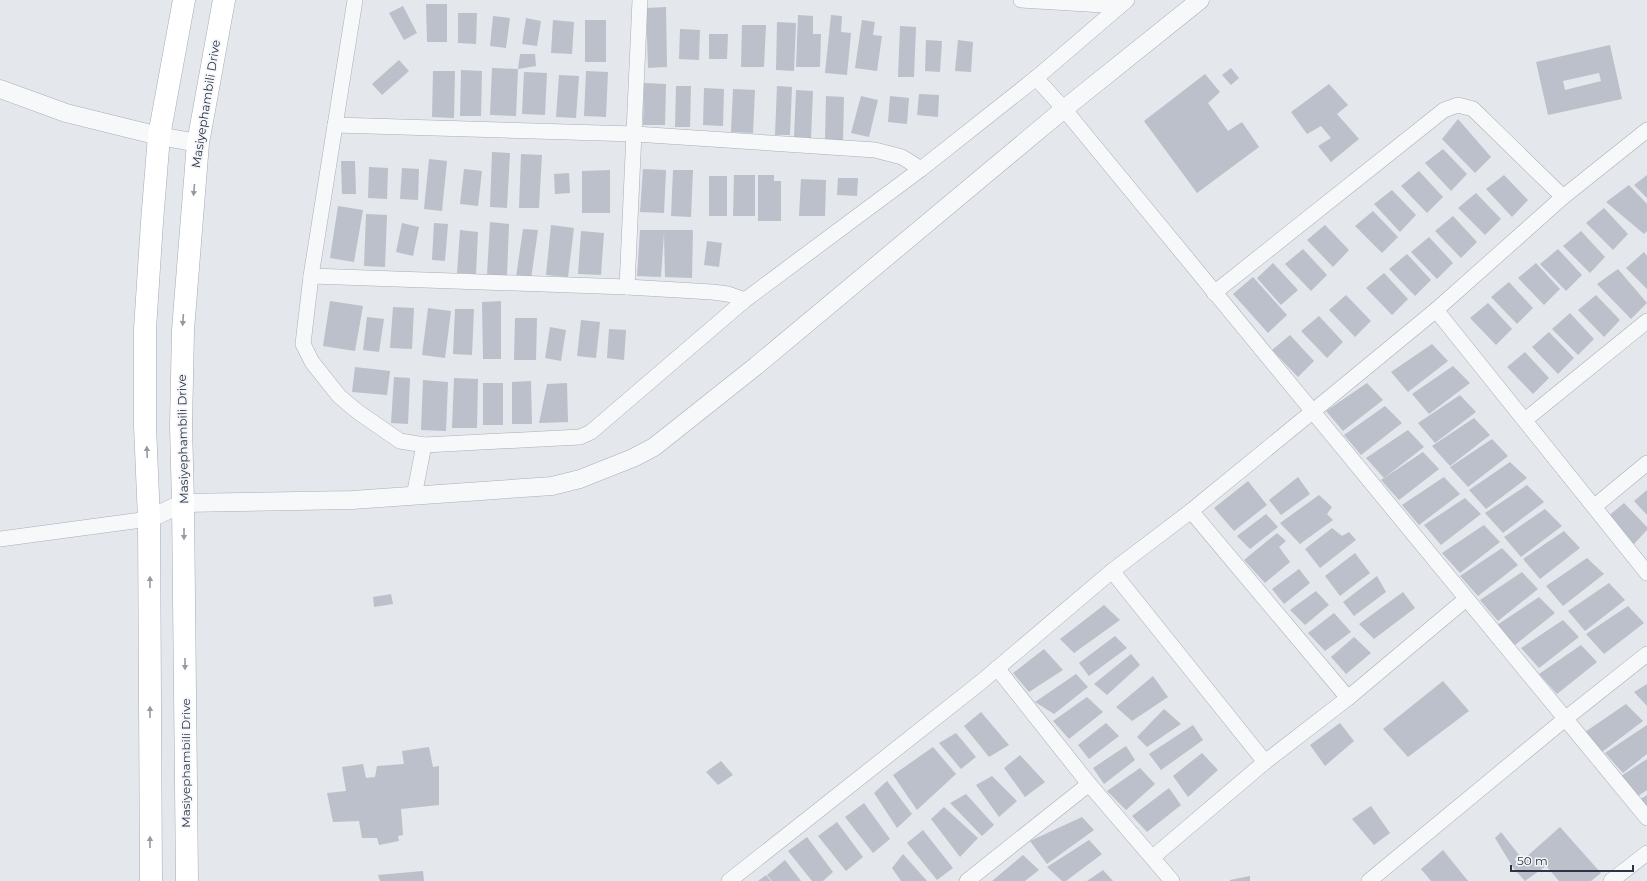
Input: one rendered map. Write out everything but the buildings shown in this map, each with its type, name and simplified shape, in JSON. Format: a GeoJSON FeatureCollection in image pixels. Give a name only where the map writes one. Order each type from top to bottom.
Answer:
{"type":"FeatureCollection","features":[{"type":"Feature","properties":{"kind":"main road"},"geometry":{"type":"LineString","coordinates":[[151,881],[149,520],[145,426],[145,329],[159,136],[184,0]]}},
{"type":"Feature","properties":{"kind":"main road","name":"Masiyephambili Drive"},"geometry":{"type":"LineString","coordinates":[[187,881],[181,426],[183,330],[198,143],[224,0]]}},
{"type":"Feature","properties":{"kind":"street"},"geometry":{"type":"LineString","coordinates":[[355,0],[311,276],[304,344],[312,362],[339,396],[358,412],[400,441],[424,445],[580,437],[590,432],[745,300],[921,169],[1036,78],[1123,3]]}},
{"type":"Feature","properties":{"kind":"street"},"geometry":{"type":"LineString","coordinates":[[628,287],[640,0]]}},
{"type":"Feature","properties":{"kind":"street"},"geometry":{"type":"LineString","coordinates":[[1021,0],[1123,3]]}},
{"type":"Feature","properties":{"kind":"street"},"geometry":{"type":"LineString","coordinates":[[0,538],[149,520],[183,503],[352,500],[552,486],[580,479],[633,458],[654,447],[756,366],[1064,109],[1200,0]]}},
{"type":"Feature","properties":{"kind":"street"},"geometry":{"type":"LineString","coordinates":[[1036,78],[1064,109],[1647,818]]}},
{"type":"Feature","properties":{"kind":"street"},"geometry":{"type":"LineString","coordinates":[[0,89],[66,113],[159,136],[198,143]]}},
{"type":"Feature","properties":{"kind":"street"},"geometry":{"type":"LineString","coordinates":[[1214,292],[1444,110],[1458,105],[1473,108],[1563,197]]}},
{"type":"Feature","properties":{"kind":"street"},"geometry":{"type":"LineString","coordinates":[[335,125],[635,134],[875,150],[902,156],[921,169]]}},
{"type":"Feature","properties":{"kind":"street"},"geometry":{"type":"LineString","coordinates":[[729,881],[981,682],[1112,571],[1191,511],[1436,310],[1563,197],[1647,130]]}},
{"type":"Feature","properties":{"kind":"street"},"geometry":{"type":"LineString","coordinates":[[311,276],[628,287],[712,292],[728,294],[745,300]]}},
{"type":"Feature","properties":{"kind":"street"},"geometry":{"type":"LineString","coordinates":[[1436,310],[1595,506],[1647,573]]}},
{"type":"Feature","properties":{"kind":"street"},"geometry":{"type":"LineString","coordinates":[[1525,420],[1647,321]]}},
{"type":"Feature","properties":{"kind":"street"},"geometry":{"type":"LineString","coordinates":[[414,496],[424,445]]}},
{"type":"Feature","properties":{"kind":"street"},"geometry":{"type":"LineString","coordinates":[[1595,506],[1647,463]]}},
{"type":"Feature","properties":{"kind":"street"},"geometry":{"type":"LineString","coordinates":[[1191,511],[1348,698]]}},
{"type":"Feature","properties":{"kind":"street"},"geometry":{"type":"LineString","coordinates":[[1112,571],[1265,762]]}},
{"type":"Feature","properties":{"kind":"street"},"geometry":{"type":"LineString","coordinates":[[1153,857],[1265,762],[1348,698],[1466,599]]}},
{"type":"Feature","properties":{"kind":"street"},"geometry":{"type":"LineString","coordinates":[[1369,881],[1565,719],[1647,654]]}},
{"type":"Feature","properties":{"kind":"street"},"geometry":{"type":"LineString","coordinates":[[997,668],[1089,784],[1172,881]]}},
{"type":"Feature","properties":{"kind":"street"},"geometry":{"type":"LineString","coordinates":[[975,879],[1089,784]]}},
{"type":"Feature","properties":{"kind":"street"},"geometry":{"type":"LineString","coordinates":[[1611,881],[1647,853]]}}]}
